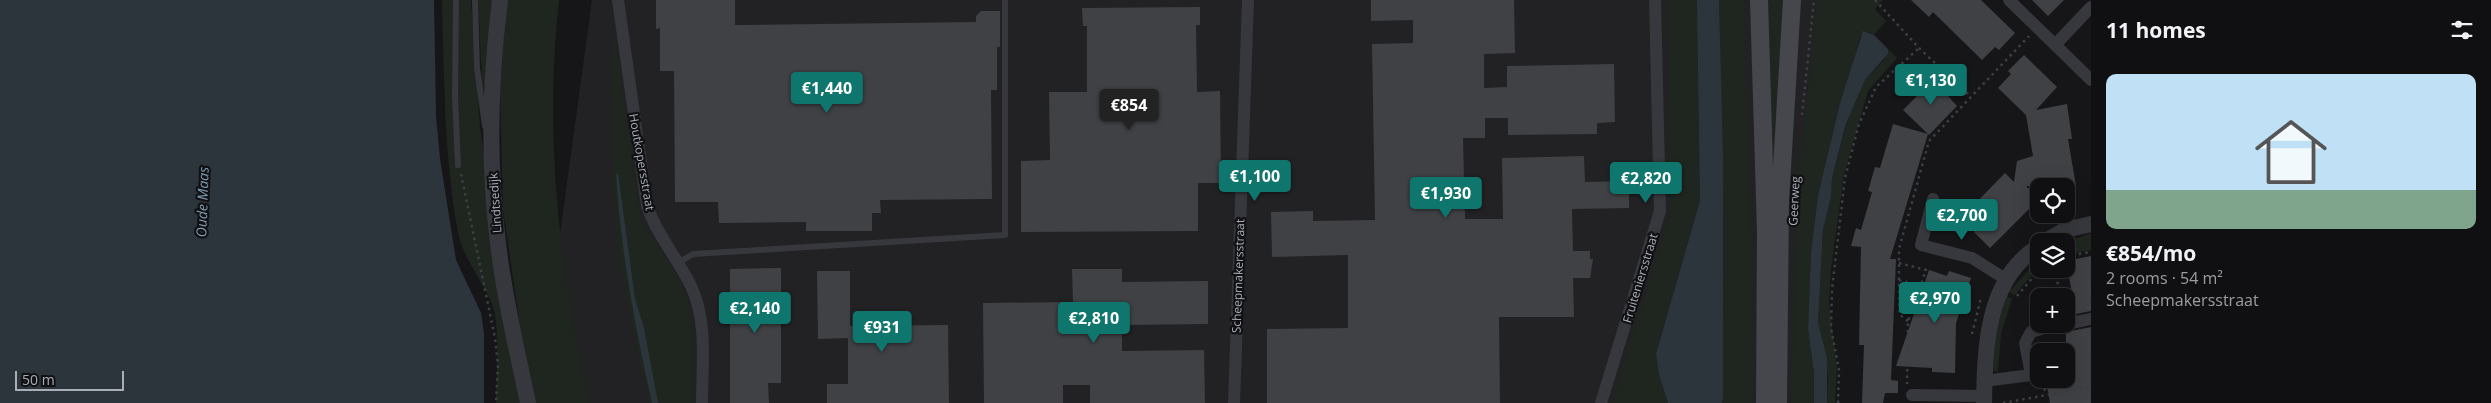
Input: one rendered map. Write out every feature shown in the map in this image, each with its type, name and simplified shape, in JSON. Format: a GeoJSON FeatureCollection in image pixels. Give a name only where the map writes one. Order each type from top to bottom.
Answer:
{"type":"FeatureCollection","features":[{"type":"Feature","properties":{"kind":"main road"},"geometry":{"type":"LineString","coordinates":[[1759,0],[1766,232],[1765,403]]}},
{"type":"Feature","properties":{"kind":"main road","name":"Geerweg"},"geometry":{"type":"LineString","coordinates":[[1778,403],[1780,200],[1792,0]]}},
{"type":"Feature","properties":{"kind":"street","name":"Lindtsedijk"},"geometry":{"type":"LineString","coordinates":[[500,0],[496,31],[492,148],[498,244],[528,403]]}},
{"type":"Feature","properties":{"kind":"street","name":"Houtkopersstraat"},"geometry":{"type":"LineString","coordinates":[[618,0],[647,206],[652,221],[691,286],[700,309],[702,331],[702,403]]}},
{"type":"Feature","properties":{"kind":"street","name":"Scheepmakersstraat"},"geometry":{"type":"LineString","coordinates":[[1234,403],[1248,0]]}},
{"type":"Feature","properties":{"kind":"street","name":"Fruiteniersstraat"},"geometry":{"type":"LineString","coordinates":[[1601,403],[1660,211],[1655,0]]}},
{"type":"Feature","properties":{"kind":"street"},"geometry":{"type":"LineString","coordinates":[[2009,0],[2091,80]]}},
{"type":"Feature","properties":{"kind":"street"},"geometry":{"type":"LineString","coordinates":[[2055,45],[2091,7]]}},
{"type":"Feature","properties":{"kind":"street"},"geometry":{"type":"LineString","coordinates":[[1933,199],[1921,245],[1972,258],[2007,280]]}},
{"type":"Feature","properties":{"kind":"street"},"geometry":{"type":"LineString","coordinates":[[2060,233],[2091,224]]}},
{"type":"Feature","properties":{"kind":"street"},"geometry":{"type":"LineString","coordinates":[[1984,394],[1985,349],[1996,301],[2018,264],[2030,254]]}},
{"type":"Feature","properties":{"kind":"street"},"geometry":{"type":"LineString","coordinates":[[2075,322],[2091,319]]}},
{"type":"Feature","properties":{"kind":"street"},"geometry":{"type":"LineString","coordinates":[[1910,391],[1984,394],[2001,380],[2031,375],[2025,343],[2030,333]]}},
{"type":"Feature","properties":{"kind":"lane"},"geometry":{"type":"LineString","coordinates":[[456,0],[455,96],[458,165]]}},
{"type":"Feature","properties":{"kind":"lane"},"geometry":{"type":"LineString","coordinates":[[474,0],[480,98],[492,148]]}},
{"type":"Feature","properties":{"kind":"lane"},"geometry":{"type":"LineString","coordinates":[[678,263],[693,254],[1005,235],[1005,0]]}},
{"type":"Feature","properties":{"kind":"path"},"geometry":{"type":"LineString","coordinates":[[1802,122],[1814,0]]}},
{"type":"Feature","properties":{"kind":"path"},"geometry":{"type":"LineString","coordinates":[[1875,0],[1920,48],[1971,97]]}},
{"type":"Feature","properties":{"kind":"path"},"geometry":{"type":"LineString","coordinates":[[1908,321],[1899,314],[1899,249],[1929,141],[2038,28]]}},
{"type":"Feature","properties":{"kind":"path"},"geometry":{"type":"LineString","coordinates":[[1838,403],[1839,370],[1831,328],[1832,290],[1845,178],[1859,124],[1876,87],[1920,48]]}},
{"type":"Feature","properties":{"kind":"path"},"geometry":{"type":"LineString","coordinates":[[458,165],[495,338],[498,365],[496,403]]}},
{"type":"Feature","properties":{"kind":"path"},"geometry":{"type":"LineString","coordinates":[[2075,255],[2091,252]]}},
{"type":"Feature","properties":{"kind":"path"},"geometry":{"type":"LineString","coordinates":[[1899,262],[1926,270],[1908,321],[1910,391]]}},
{"type":"Feature","properties":{"kind":"path"},"geometry":{"type":"LineString","coordinates":[[2015,298],[2032,278]]}},
{"type":"Feature","properties":{"kind":"path"},"geometry":{"type":"LineString","coordinates":[[1899,280],[1921,286]]}},
{"type":"Feature","properties":{"kind":"path"},"geometry":{"type":"LineString","coordinates":[[2001,380],[2002,403],[2091,387]]}},
{"type":"Feature","properties":{"kind":"path"},"geometry":{"type":"LineString","coordinates":[[2044,388],[2046,395]]}},
{"type":"Feature","properties":{"kind":"shaded area"},"geometry":{"type":"Polygon","coordinates":[[[442,0],[471,0],[480,128],[523,403],[496,403],[497,339],[495,314],[488,295],[460,242],[453,203],[447,145],[442,0]]]}},
{"type":"Feature","properties":{"kind":"shaded area"},"geometry":{"type":"Polygon","coordinates":[[[478,0],[494,0],[488,118],[482,84],[478,0]]]}},
{"type":"Feature","properties":{"kind":"shaded area"},"geometry":{"type":"Polygon","coordinates":[[[506,0],[559,0],[553,102],[557,203],[570,303],[590,403],[535,403],[524,354],[503,209],[500,92],[506,0]]]}},
{"type":"Feature","properties":{"kind":"shaded area"},"geometry":{"type":"Polygon","coordinates":[[[592,0],[1825,0],[1803,403],[537,403],[592,0]]]}},
{"type":"Feature","properties":{"kind":"shaded area"},"geometry":{"type":"Polygon","coordinates":[[[1667,0],[1697,0],[1700,201],[1656,354],[1659,374],[1668,403],[1612,403],[1670,214],[1667,0]]]}},
{"type":"Feature","properties":{"kind":"shaded area"},"geometry":{"type":"Polygon","coordinates":[[[1719,0],[1743,0],[1750,170],[1754,403],[1722,403],[1724,236],[1719,0]]]}},
{"type":"Feature","properties":{"kind":"shaded area"},"geometry":{"type":"Polygon","coordinates":[[[1765,0],[1789,0],[1775,265],[1765,0]]]}},
{"type":"Feature","properties":{"kind":"shaded area"},"geometry":{"type":"Polygon","coordinates":[[[1816,0],[1883,0],[1875,9],[1886,21],[1874,35],[1868,32],[1860,37],[1854,62],[1840,103],[1818,195],[1811,252],[1808,329],[1814,373],[1814,403],[1792,403],[1796,188],[1810,76],[1816,0]]]}},
{"type":"Feature","properties":{"kind":"shaded area"},"geometry":{"type":"Polygon","coordinates":[[[615,38],[640,217],[678,278],[690,306],[694,333],[695,403],[649,403],[621,268],[614,212],[611,43],[615,38]]]}},
{"type":"Feature","properties":{"kind":"shaded area"},"geometry":{"type":"Polygon","coordinates":[[[1888,49],[1897,58],[1868,91],[1844,175],[1831,269],[1829,302],[1837,368],[1835,403],[1827,403],[1828,377],[1818,323],[1823,230],[1831,197],[1832,178],[1850,112],[1865,80],[1885,59],[1888,49]]]}},
{"type":"Feature","properties":{"kind":"shaded area"},"geometry":{"type":"Polygon","coordinates":[[[2091,233],[2091,250],[2075,253],[2075,239],[2091,233]]]}},
{"type":"Feature","properties":{"kind":"shaded area"},"geometry":{"type":"Polygon","coordinates":[[[2030,268],[2030,278],[2015,295],[2009,292],[2030,268]]]}},
{"type":"Feature","properties":{"kind":"shaded area"},"geometry":{"type":"Polygon","coordinates":[[[2007,296],[2012,299],[2001,334],[1998,371],[1993,371],[1997,333],[2007,296]]]}},
{"type":"Feature","properties":{"kind":"water","name":"Oude Maas"},"geometry":{"type":"Polygon","coordinates":[[[0,0],[434,0],[436,116],[440,159],[456,260],[481,313],[484,333],[484,403],[0,403],[0,0]]]}},
{"type":"Feature","properties":{"kind":"water"},"geometry":{"type":"Polygon","coordinates":[[[1697,0],[1719,0],[1723,158],[1723,398],[1722,403],[1668,403],[1659,374],[1656,354],[1700,201],[1697,0]]]}},
{"type":"Feature","properties":{"kind":"water"},"geometry":{"type":"Polygon","coordinates":[[[1863,31],[1874,35],[1888,49],[1888,54],[1865,80],[1846,124],[1832,178],[1831,197],[1823,230],[1818,323],[1827,358],[1827,403],[1814,403],[1814,373],[1808,329],[1811,252],[1818,195],[1840,103],[1863,31]]]}},
{"type":"Feature","properties":{"kind":"water"},"geometry":{"type":"Polygon","coordinates":[[[618,173],[635,299],[644,328],[658,403],[652,403],[630,289],[618,204],[616,175],[618,173]]]}},
{"type":"Feature","properties":{"kind":"building"},"geometry":{"type":"Polygon","coordinates":[[[656,0],[735,0],[735,25],[976,22],[976,16],[981,11],[1000,11],[1000,47],[997,47],[997,90],[991,90],[992,199],[880,200],[881,213],[872,213],[872,231],[806,231],[806,222],[719,223],[718,202],[675,202],[674,71],[660,71],[660,28],[656,29],[656,0]]]}},
{"type":"Feature","properties":{"kind":"building"},"geometry":{"type":"Polygon","coordinates":[[[1371,0],[1514,0],[1515,53],[1484,54],[1484,88],[1507,87],[1507,66],[1614,64],[1615,122],[1597,123],[1597,134],[1508,135],[1508,118],[1485,118],[1485,138],[1463,138],[1465,219],[1503,219],[1502,158],[1584,156],[1585,182],[1629,181],[1629,208],[1572,209],[1573,251],[1590,251],[1590,259],[1593,259],[1590,278],[1573,278],[1574,317],[1499,317],[1500,403],[1267,403],[1267,329],[1348,328],[1348,255],[1272,257],[1271,212],[1313,211],[1313,221],[1375,220],[1372,44],[1413,43],[1413,20],[1371,21],[1371,0]]]}},
{"type":"Feature","properties":{"kind":"building"},"geometry":{"type":"Polygon","coordinates":[[[1911,0],[1981,0],[2015,33],[1999,50],[1995,47],[1982,60],[1933,12],[1929,17],[1911,0]]]}},
{"type":"Feature","properties":{"kind":"building"},"geometry":{"type":"Polygon","coordinates":[[[2032,0],[2064,0],[2048,16],[2032,0]]]}},
{"type":"Feature","properties":{"kind":"building"},"geometry":{"type":"Polygon","coordinates":[[[1200,7],[1200,25],[1196,25],[1197,92],[1220,91],[1221,183],[1198,183],[1198,231],[1021,232],[1021,161],[1050,160],[1049,92],[1087,92],[1087,26],[1083,26],[1082,8],[1200,7]]]}},
{"type":"Feature","properties":{"kind":"building"},"geometry":{"type":"Polygon","coordinates":[[[2024,55],[2057,87],[2036,110],[2067,104],[2072,139],[2068,139],[2075,178],[2030,178],[2030,186],[2026,186],[2030,190],[2030,208],[1990,248],[1974,232],[1977,229],[1964,215],[2005,173],[2014,182],[2017,161],[2033,156],[2026,115],[1998,88],[2011,74],[2008,71],[2024,55]]]}},
{"type":"Feature","properties":{"kind":"building"},"geometry":{"type":"Polygon","coordinates":[[[1936,77],[1952,93],[1948,96],[1957,106],[1929,135],[1903,110],[1936,77]]]}},
{"type":"Feature","properties":{"kind":"building"},"geometry":{"type":"Polygon","coordinates":[[[1893,124],[1928,134],[1890,259],[1896,259],[1891,380],[1898,381],[1898,393],[1885,393],[1883,403],[1862,403],[1864,345],[1859,345],[1861,247],[1851,246],[1856,228],[1861,230],[1872,192],[1868,191],[1875,167],[1880,168],[1893,124]]]}},
{"type":"Feature","properties":{"kind":"building"},"geometry":{"type":"Polygon","coordinates":[[[2091,256],[2091,311],[2076,314],[2075,288],[2071,288],[2069,278],[2075,278],[2075,259],[2091,256]]]}},
{"type":"Feature","properties":{"kind":"building"},"geometry":{"type":"Polygon","coordinates":[[[781,268],[781,383],[768,383],[769,403],[730,403],[730,269],[781,268]]]}},
{"type":"Feature","properties":{"kind":"building"},"geometry":{"type":"Polygon","coordinates":[[[1072,269],[1122,269],[1122,282],[1208,281],[1208,324],[1122,325],[1122,351],[1204,350],[1205,403],[1090,403],[1090,385],[1063,385],[1063,403],[984,403],[983,303],[1073,302],[1072,269]]]}},
{"type":"Feature","properties":{"kind":"building"},"geometry":{"type":"Polygon","coordinates":[[[1929,270],[1947,276],[1949,271],[1971,278],[1956,323],[1955,373],[1932,372],[1932,368],[1896,366],[1929,270]]]}},
{"type":"Feature","properties":{"kind":"building"},"geometry":{"type":"Polygon","coordinates":[[[817,271],[850,271],[850,326],[948,325],[949,403],[827,403],[827,384],[848,384],[848,338],[818,339],[817,271]]]}},
{"type":"Feature","properties":{"kind":"building"},"geometry":{"type":"Polygon","coordinates":[[[2091,327],[2091,403],[2050,403],[2047,388],[2075,388],[2075,343],[2066,343],[2066,333],[2075,333],[2075,330],[2091,327]]]}}]}
